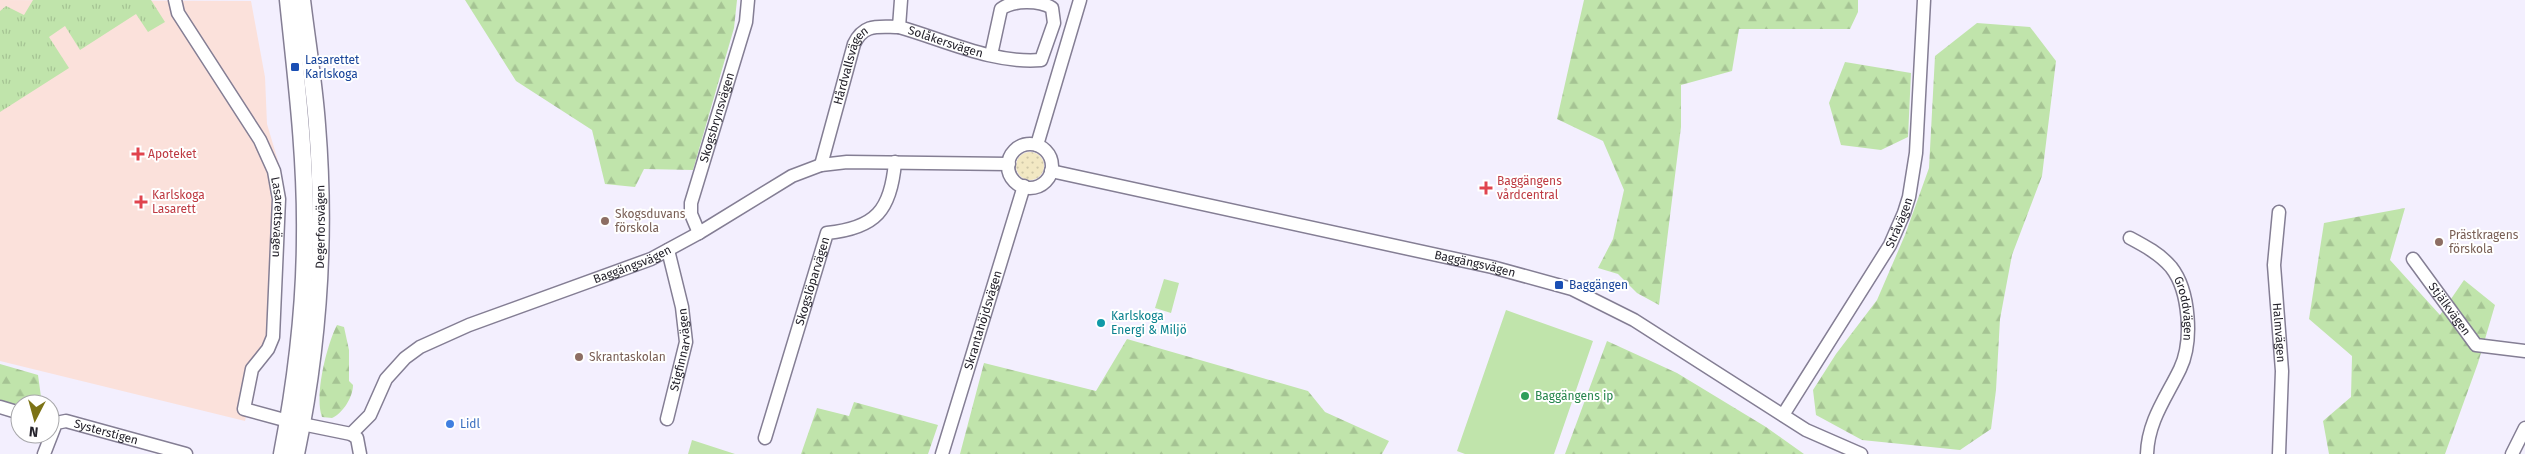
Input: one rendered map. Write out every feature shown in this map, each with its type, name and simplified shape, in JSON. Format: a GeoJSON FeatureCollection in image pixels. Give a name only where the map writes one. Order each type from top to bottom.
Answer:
{"type":"FeatureCollection","features":[{"type":"Feature","properties":{"kind":"main road","name":"Degerforsvägen"},"geometry":{"type":"LineString","coordinates":[[288,0],[302,142],[305,236],[295,422],[296,454]]}},
{"type":"Feature","properties":{"kind":"main road","name":"Degerforsvägen"},"geometry":{"type":"LineString","coordinates":[[282,454],[295,422],[318,313],[322,221],[317,123],[302,0]]}},
{"type":"Feature","properties":{"kind":"street","name":"Lasarettsvägen"},"geometry":{"type":"LineString","coordinates":[[175,0],[178,13],[260,140],[276,179],[279,199],[274,326],[268,349],[252,369],[244,409],[351,434]]}},
{"type":"Feature","properties":{"kind":"street","name":"Skogsbrynsvägen"},"geometry":{"type":"LineString","coordinates":[[699,233],[691,214],[691,203],[746,22],[748,0]]}},
{"type":"Feature","properties":{"kind":"street"},"geometry":{"type":"LineString","coordinates":[[899,27],[901,0]]}},
{"type":"Feature","properties":{"kind":"street"},"geometry":{"type":"LineString","coordinates":[[1037,145],[1080,0]]}},
{"type":"Feature","properties":{"kind":"street","name":"Stråvägen"},"geometry":{"type":"LineString","coordinates":[[1783,415],[1890,245],[1904,213],[1909,197],[1916,154],[1924,0]]}},
{"type":"Feature","properties":{"kind":"street","name":"Solåkersvägen"},"geometry":{"type":"LineString","coordinates":[[899,27],[991,55],[1018,60],[1041,60],[1054,23],[1052,8],[1044,2],[1020,1],[1006,4],[1001,9],[991,55]]}},
{"type":"Feature","properties":{"kind":"street","name":"Hårdvallsvägen"},"geometry":{"type":"LineString","coordinates":[[820,165],[854,44],[859,33],[868,28],[899,27]]}},
{"type":"Feature","properties":{"kind":"street"},"geometry":{"type":"LineString","coordinates":[[1030,144],[1037,145],[1046,151],[1050,157],[1051,171],[1048,179],[1041,184],[1024,186],[1013,179],[1009,164],[1011,155],[1019,147],[1030,144]]}},
{"type":"Feature","properties":{"kind":"street","name":"Baggängsvägen"},"geometry":{"type":"LineString","coordinates":[[351,434],[370,415],[386,379],[405,358],[426,344],[468,325],[632,268],[699,233],[792,176],[820,165],[860,161],[1009,164]]}},
{"type":"Feature","properties":{"kind":"street","name":"Skogslöparvägen"},"geometry":{"type":"LineString","coordinates":[[765,438],[827,233],[853,228],[874,219],[883,209],[890,195],[895,162]]}},
{"type":"Feature","properties":{"kind":"street","name":"Baggängsvägen"},"geometry":{"type":"LineString","coordinates":[[1051,171],[1492,266],[1572,289],[1634,320],[1806,430],[1846,451],[1861,454]]}},
{"type":"Feature","properties":{"kind":"street","name":"Skrantahöjdsvägen"},"geometry":{"type":"LineString","coordinates":[[942,454],[1024,186]]}},
{"type":"Feature","properties":{"kind":"street","name":"Halmvägen"},"geometry":{"type":"LineString","coordinates":[[2279,212],[2274,265],[2282,371],[2279,454]]}},
{"type":"Feature","properties":{"kind":"street","name":"Groddvägen"},"geometry":{"type":"LineString","coordinates":[[2130,238],[2162,258],[2176,274],[2183,294],[2188,328],[2186,356],[2153,420],[2147,454]]}},
{"type":"Feature","properties":{"kind":"street","name":"Stigfinnarvägen"},"geometry":{"type":"LineString","coordinates":[[667,420],[686,342],[682,307],[668,250]]}},
{"type":"Feature","properties":{"kind":"street","name":"Stjälkvägen"},"geometry":{"type":"LineString","coordinates":[[2413,259],[2476,345],[2525,351]]}},
{"type":"Feature","properties":{"kind":"street","name":"Systerstigen"},"geometry":{"type":"LineString","coordinates":[[60,422],[66,421],[186,454]]}},
{"type":"Feature","properties":{"kind":"street"},"geometry":{"type":"LineString","coordinates":[[2512,454],[2525,428]]}},
{"type":"Feature","properties":{"kind":"street"},"geometry":{"type":"LineString","coordinates":[[351,434],[357,438],[360,454]]}},
{"type":"Feature","properties":{"kind":"shaded area","name":"Karlskoga Lasarett"},"geometry":{"type":"Polygon","coordinates":[[[0,0],[251,1],[265,77],[267,124],[281,171],[283,232],[277,338],[254,382],[245,421],[0,361],[0,0]]]}},
{"type":"Feature","properties":{"kind":"green space"},"geometry":{"type":"Polygon","coordinates":[[[33,0],[151,0],[165,22],[148,32],[136,14],[80,50],[65,26],[49,37],[69,68],[0,112],[0,11],[6,6],[24,15],[33,0]]]}},
{"type":"Feature","properties":{"kind":"green space"},"geometry":{"type":"Polygon","coordinates":[[[465,0],[737,0],[734,28],[693,170],[644,169],[635,187],[605,184],[592,130],[516,81],[465,0]]]}},
{"type":"Feature","properties":{"kind":"green space"},"geometry":{"type":"Polygon","coordinates":[[[1584,0],[1858,0],[1858,12],[1850,29],[1739,29],[1732,71],[1681,85],[1681,127],[1659,305],[1637,293],[1618,274],[1598,268],[1613,239],[1624,190],[1603,141],[1557,119],[1584,0]]]}},
{"type":"Feature","properties":{"kind":"green space"},"geometry":{"type":"Polygon","coordinates":[[[1977,23],[2030,27],[2056,61],[2042,176],[2012,255],[2000,319],[1996,390],[1991,429],[1960,450],[1862,440],[1816,415],[1813,390],[1836,354],[1877,300],[1905,235],[1929,168],[1935,56],[1977,23]]]}},
{"type":"Feature","properties":{"kind":"green space"},"geometry":{"type":"Polygon","coordinates":[[[1845,62],[1911,73],[1908,137],[1881,150],[1841,145],[1829,103],[1845,62]]]}},
{"type":"Feature","properties":{"kind":"green space"},"geometry":{"type":"Polygon","coordinates":[[[2405,208],[2390,260],[2440,315],[2464,280],[2495,305],[2478,363],[2445,454],[2329,454],[2323,421],[2351,397],[2352,356],[2309,319],[2324,223],[2405,208]]]}},
{"type":"Feature","properties":{"kind":"green space"},"geometry":{"type":"Polygon","coordinates":[[[1164,279],[1179,283],[1171,313],[1155,308],[1164,279]]]}},
{"type":"Feature","properties":{"kind":"green space","name":"Baggängens ip"},"geometry":{"type":"Polygon","coordinates":[[[1506,310],[1593,341],[1554,454],[1465,454],[1457,451],[1506,310]]]}},
{"type":"Feature","properties":{"kind":"green space"},"geometry":{"type":"Polygon","coordinates":[[[337,325],[344,327],[349,350],[349,381],[353,385],[353,390],[343,409],[336,416],[332,418],[322,417],[320,396],[323,370],[329,344],[337,325]]]}},
{"type":"Feature","properties":{"kind":"green space"},"geometry":{"type":"Polygon","coordinates":[[[1127,339],[1308,391],[1325,412],[1389,441],[1382,454],[960,454],[984,363],[1096,391],[1127,339]]]}},
{"type":"Feature","properties":{"kind":"green space"},"geometry":{"type":"Polygon","coordinates":[[[1607,341],[1677,373],[1766,427],[1804,454],[1565,454],[1607,341]]]}},
{"type":"Feature","properties":{"kind":"green space"},"geometry":{"type":"Polygon","coordinates":[[[0,364],[38,375],[41,394],[10,394],[10,415],[0,412],[0,364]]]}},
{"type":"Feature","properties":{"kind":"green space"},"geometry":{"type":"Polygon","coordinates":[[[854,402],[938,425],[928,454],[801,454],[817,408],[849,416],[854,402]]]}},
{"type":"Feature","properties":{"kind":"green space"},"geometry":{"type":"Polygon","coordinates":[[[692,440],[735,454],[688,454],[692,440]]]}},
{"type":"Feature","properties":{"kind":"sand"},"geometry":{"type":"Polygon","coordinates":[[[1030,152],[1040,156],[1044,166],[1040,176],[1030,180],[1020,176],[1016,166],[1020,156],[1030,152]]]}},
{"type":"Feature","properties":{"kind":"place","name":"Lasarettet Karlskoga"},"geometry":{"type":"Point","coordinates":[295,67]}},
{"type":"Feature","properties":{"kind":"place","name":"Apoteket"},"geometry":{"type":"Point","coordinates":[138,154]}},
{"type":"Feature","properties":{"kind":"place","name":"Baggängens vårdcentral"},"geometry":{"type":"Point","coordinates":[1486,188]}},
{"type":"Feature","properties":{"kind":"place","name":"Karlskoga Lasarett"},"geometry":{"type":"Point","coordinates":[141,202]}},
{"type":"Feature","properties":{"kind":"place","name":"Skogsduvans förskola"},"geometry":{"type":"Point","coordinates":[605,221]}},
{"type":"Feature","properties":{"kind":"place","name":"Prästkragens förskola"},"geometry":{"type":"Point","coordinates":[2439,242]}},
{"type":"Feature","properties":{"kind":"place","name":"Baggängen"},"geometry":{"type":"Point","coordinates":[1559,285]}},
{"type":"Feature","properties":{"kind":"place","name":"Karlskoga Energi & Miljö"},"geometry":{"type":"Point","coordinates":[1101,323]}},
{"type":"Feature","properties":{"kind":"place","name":"Skrantaskolan"},"geometry":{"type":"Point","coordinates":[579,357]}},
{"type":"Feature","properties":{"kind":"place","name":"Baggängens ip"},"geometry":{"type":"Point","coordinates":[1525,396]}},
{"type":"Feature","properties":{"kind":"place","name":"Lidl"},"geometry":{"type":"Point","coordinates":[450,424]}}]}
